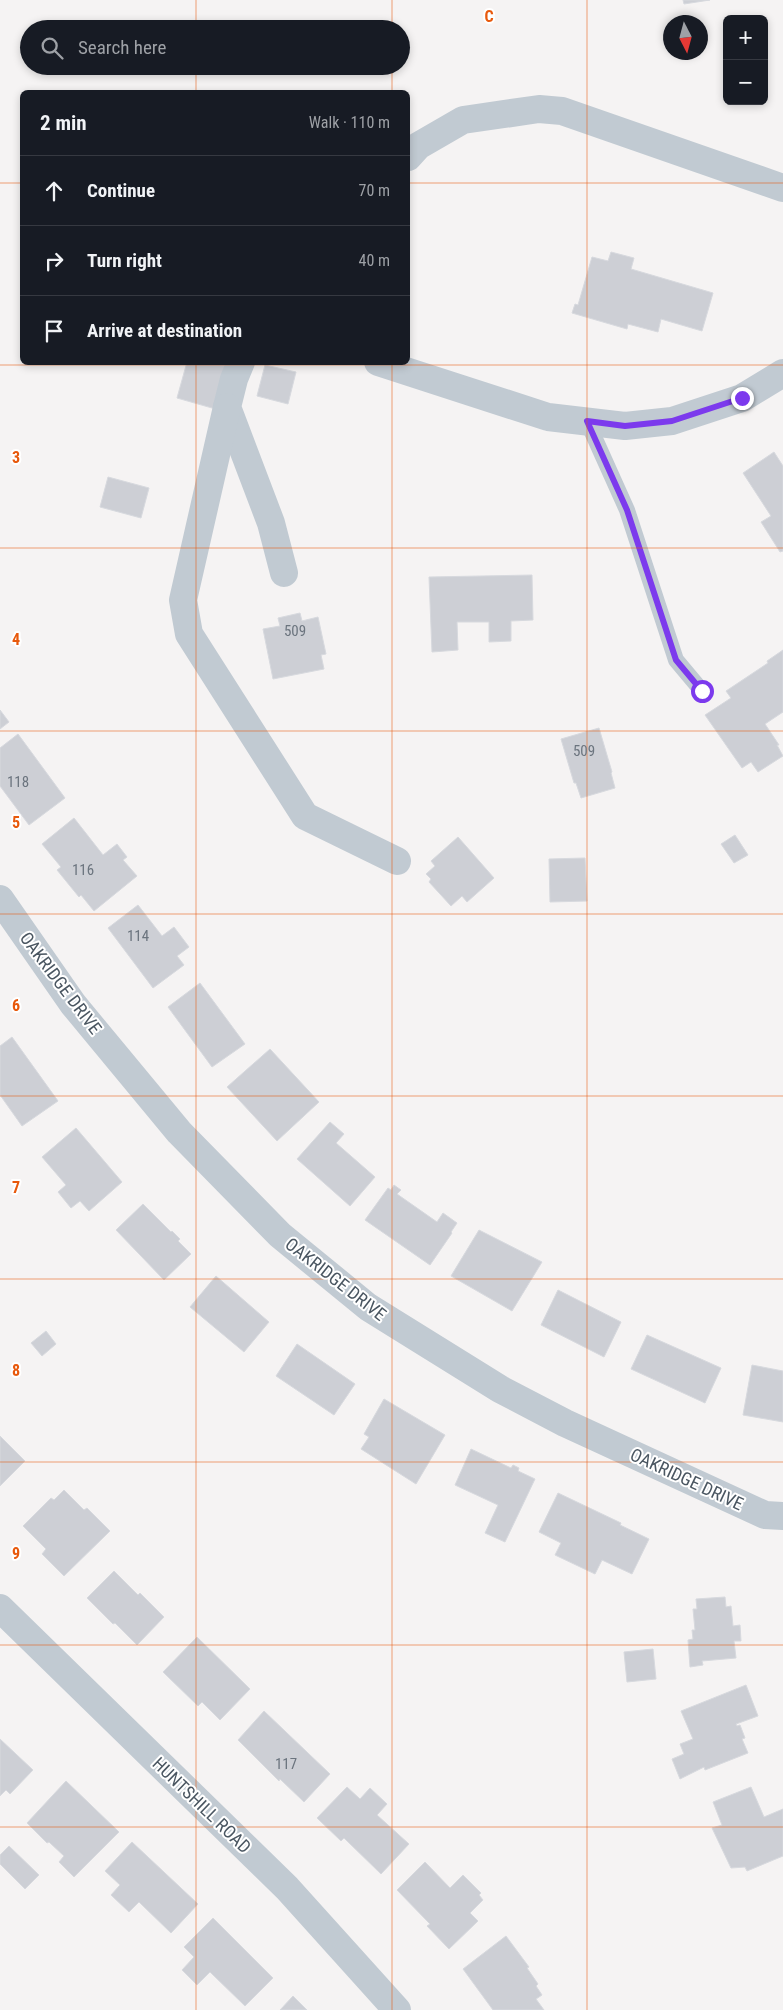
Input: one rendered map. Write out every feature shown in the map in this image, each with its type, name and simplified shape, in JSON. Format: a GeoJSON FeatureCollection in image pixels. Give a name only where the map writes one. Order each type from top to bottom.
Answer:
{"type":"FeatureCollection","features":[{"type":"Feature","properties":{"kind":"street"},"geometry":{"type":"LineString","coordinates":[[410,155],[418,146],[463,120],[539,109],[562,111],[783,188]]}},
{"type":"Feature","properties":{"kind":"street"},"geometry":{"type":"LineString","coordinates":[[240,365],[227,407],[183,600],[189,634],[305,816],[397,862]]}},
{"type":"Feature","properties":{"kind":"street"},"geometry":{"type":"LineString","coordinates":[[387,365],[548,417],[625,426],[672,421],[742,398],[783,373]]}},
{"type":"Feature","properties":{"kind":"street"},"geometry":{"type":"LineString","coordinates":[[227,407],[271,523],[284,573]]}},
{"type":"Feature","properties":{"kind":"street","name":"OAKRIDGE DRIVE"},"geometry":{"type":"LineString","coordinates":[[0,899],[73,1004],[179,1132],[280,1235],[368,1307],[500,1389],[565,1422],[765,1515],[783,1516]]}},
{"type":"Feature","properties":{"kind":"street","name":"HUNTSHILL ROAD"},"geometry":{"type":"LineString","coordinates":[[0,1608],[287,1888],[397,2010]]}},
{"type":"Feature","properties":{"kind":"lane"},"geometry":{"type":"LineString","coordinates":[[587,421],[627,510],[676,660],[702,691]]}},
{"type":"Feature","properties":{"kind":"building"},"geometry":{"type":"Polygon","coordinates":[[[683,0],[710,0],[684,4],[683,0]]]}},
{"type":"Feature","properties":{"kind":"building"},"geometry":{"type":"Polygon","coordinates":[[[611,252],[634,258],[631,269],[713,293],[702,331],[661,319],[658,332],[628,324],[627,329],[572,313],[575,304],[578,305],[592,257],[608,261],[611,252]]]}},
{"type":"Feature","properties":{"kind":"building"},"geometry":{"type":"Polygon","coordinates":[[[186,365],[231,365],[219,410],[177,398],[186,365]]]}},
{"type":"Feature","properties":{"kind":"building"},"geometry":{"type":"Polygon","coordinates":[[[265,365],[296,372],[288,404],[257,396],[265,365]]]}},
{"type":"Feature","properties":{"kind":"building"},"geometry":{"type":"Polygon","coordinates":[[[774,452],[783,466],[783,551],[780,552],[761,522],[771,516],[743,473],[774,452]]]}},
{"type":"Feature","properties":{"kind":"building"},"geometry":{"type":"Polygon","coordinates":[[[108,477],[149,488],[141,518],[100,507],[108,477]]]}},
{"type":"Feature","properties":{"kind":"building"},"geometry":{"type":"Polygon","coordinates":[[[532,575],[533,620],[511,621],[511,641],[489,642],[489,622],[457,622],[458,650],[432,652],[429,577],[532,575]]]}},
{"type":"Feature","properties":{"kind":"building"},"geometry":{"type":"Polygon","coordinates":[[[300,613],[302,621],[318,617],[326,654],[321,655],[324,669],[273,679],[263,629],[280,626],[278,618],[300,613]]]}},
{"type":"Feature","properties":{"kind":"building"},"geometry":{"type":"Polygon","coordinates":[[[783,650],[783,712],[765,724],[779,745],[777,745],[783,756],[758,772],[751,762],[742,768],[705,715],[731,698],[726,691],[768,663],[767,661],[783,650]]]}},
{"type":"Feature","properties":{"kind":"building"},"geometry":{"type":"Polygon","coordinates":[[[0,710],[9,722],[0,729],[0,710]]]}},
{"type":"Feature","properties":{"kind":"building"},"geometry":{"type":"Polygon","coordinates":[[[599,728],[615,788],[581,798],[576,783],[574,783],[561,739],[599,728]]]}},
{"type":"Feature","properties":{"kind":"building"},"geometry":{"type":"Polygon","coordinates":[[[18,734],[65,798],[29,825],[0,786],[0,748],[18,734]]]}},
{"type":"Feature","properties":{"kind":"building"},"geometry":{"type":"Polygon","coordinates":[[[74,818],[103,855],[117,844],[127,857],[123,860],[137,876],[94,911],[81,895],[79,897],[57,870],[61,867],[42,844],[74,818]]]}},
{"type":"Feature","properties":{"kind":"building"},"geometry":{"type":"Polygon","coordinates":[[[735,835],[748,855],[734,863],[721,844],[735,835]]]}},
{"type":"Feature","properties":{"kind":"building"},"geometry":{"type":"Polygon","coordinates":[[[458,837],[494,878],[467,902],[462,896],[451,906],[429,882],[431,879],[426,874],[435,866],[431,861],[458,837]]]}},
{"type":"Feature","properties":{"kind":"building"},"geometry":{"type":"Polygon","coordinates":[[[585,858],[587,901],[550,902],[549,859],[585,858]]]}},
{"type":"Feature","properties":{"kind":"building"},"geometry":{"type":"Polygon","coordinates":[[[138,905],[162,936],[174,927],[189,947],[177,956],[184,965],[153,988],[108,928],[138,905]]]}},
{"type":"Feature","properties":{"kind":"building"},"geometry":{"type":"Polygon","coordinates":[[[200,983],[245,1044],[212,1067],[168,1007],[200,983]]]}},
{"type":"Feature","properties":{"kind":"building"},"geometry":{"type":"Polygon","coordinates":[[[12,1037],[58,1101],[22,1126],[0,1095],[0,1046],[12,1037]]]}},
{"type":"Feature","properties":{"kind":"building"},"geometry":{"type":"Polygon","coordinates":[[[270,1049],[319,1102],[277,1141],[227,1087],[270,1049]]]}},
{"type":"Feature","properties":{"kind":"building"},"geometry":{"type":"Polygon","coordinates":[[[330,1122],[344,1134],[336,1143],[375,1177],[350,1206],[297,1159],[330,1122]]]}},
{"type":"Feature","properties":{"kind":"building"},"geometry":{"type":"Polygon","coordinates":[[[76,1128],[122,1182],[89,1211],[80,1201],[71,1208],[58,1192],[66,1185],[42,1157],[76,1128]]]}},
{"type":"Feature","properties":{"kind":"building"},"geometry":{"type":"Polygon","coordinates":[[[394,1185],[401,1190],[397,1194],[437,1222],[443,1213],[457,1223],[430,1265],[365,1220],[388,1188],[391,1190],[394,1185]]]}},
{"type":"Feature","properties":{"kind":"building"},"geometry":{"type":"Polygon","coordinates":[[[143,1204],[180,1239],[178,1241],[191,1254],[164,1280],[116,1230],[143,1204]]]}},
{"type":"Feature","properties":{"kind":"building"},"geometry":{"type":"Polygon","coordinates":[[[479,1230],[542,1262],[512,1311],[451,1276],[479,1230]]]}},
{"type":"Feature","properties":{"kind":"building"},"geometry":{"type":"Polygon","coordinates":[[[216,1276],[269,1322],[244,1352],[190,1307],[216,1276]]]}},
{"type":"Feature","properties":{"kind":"building"},"geometry":{"type":"Polygon","coordinates":[[[558,1290],[621,1322],[604,1357],[541,1325],[558,1290]]]}},
{"type":"Feature","properties":{"kind":"building"},"geometry":{"type":"Polygon","coordinates":[[[46,1331],[56,1344],[42,1356],[31,1343],[46,1331]]]}},
{"type":"Feature","properties":{"kind":"building"},"geometry":{"type":"Polygon","coordinates":[[[647,1335],[721,1368],[705,1403],[631,1369],[647,1335]]]}},
{"type":"Feature","properties":{"kind":"building"},"geometry":{"type":"Polygon","coordinates":[[[297,1344],[355,1384],[334,1415],[276,1376],[297,1344]]]}},
{"type":"Feature","properties":{"kind":"building"},"geometry":{"type":"Polygon","coordinates":[[[752,1365],[783,1371],[783,1422],[743,1415],[752,1365]]]}},
{"type":"Feature","properties":{"kind":"building"},"geometry":{"type":"Polygon","coordinates":[[[384,1399],[445,1435],[416,1484],[361,1449],[369,1437],[364,1434],[384,1399]]]}},
{"type":"Feature","properties":{"kind":"building"},"geometry":{"type":"Polygon","coordinates":[[[0,1436],[25,1461],[0,1486],[0,1436]]]}},
{"type":"Feature","properties":{"kind":"building"},"geometry":{"type":"Polygon","coordinates":[[[471,1449],[511,1468],[513,1465],[519,1468],[518,1471],[535,1479],[505,1542],[485,1533],[498,1505],[455,1485],[471,1449]]]}},
{"type":"Feature","properties":{"kind":"building"},"geometry":{"type":"Polygon","coordinates":[[[64,1490],[84,1510],[87,1508],[110,1531],[64,1576],[42,1554],[46,1549],[23,1526],[51,1498],[54,1500],[64,1490]]]}},
{"type":"Feature","properties":{"kind":"building"},"geometry":{"type":"Polygon","coordinates":[[[558,1493],[621,1523],[620,1525],[649,1539],[632,1574],[602,1560],[595,1574],[555,1555],[561,1543],[539,1532],[558,1493]]]}},
{"type":"Feature","properties":{"kind":"building"},"geometry":{"type":"Polygon","coordinates":[[[114,1571],[164,1617],[137,1645],[87,1598],[114,1571]]]}},
{"type":"Feature","properties":{"kind":"building"},"geometry":{"type":"Polygon","coordinates":[[[725,1597],[726,1607],[731,1606],[733,1626],[740,1625],[741,1641],[734,1641],[736,1658],[702,1661],[703,1665],[690,1667],[688,1640],[693,1639],[692,1630],[695,1630],[693,1609],[697,1609],[696,1599],[725,1597]]]}},
{"type":"Feature","properties":{"kind":"building"},"geometry":{"type":"Polygon","coordinates":[[[197,1637],[250,1689],[220,1720],[202,1702],[198,1706],[163,1672],[197,1637]]]}},
{"type":"Feature","properties":{"kind":"building"},"geometry":{"type":"Polygon","coordinates":[[[653,1649],[656,1679],[627,1682],[624,1652],[653,1649]]]}},
{"type":"Feature","properties":{"kind":"building"},"geometry":{"type":"Polygon","coordinates":[[[746,1685],[758,1716],[736,1724],[737,1726],[740,1725],[745,1738],[742,1739],[748,1753],[705,1770],[704,1767],[680,1779],[672,1759],[684,1754],[680,1744],[693,1739],[681,1711],[746,1685]]]}},
{"type":"Feature","properties":{"kind":"building"},"geometry":{"type":"Polygon","coordinates":[[[264,1711],[330,1774],[304,1802],[280,1779],[279,1781],[238,1740],[264,1711]]]}},
{"type":"Feature","properties":{"kind":"building"},"geometry":{"type":"Polygon","coordinates":[[[0,1739],[33,1770],[10,1794],[6,1790],[0,1796],[0,1739]]]}},
{"type":"Feature","properties":{"kind":"building"},"geometry":{"type":"Polygon","coordinates":[[[66,1781],[119,1832],[74,1877],[59,1862],[64,1856],[49,1842],[47,1843],[27,1823],[66,1781]]]}},
{"type":"Feature","properties":{"kind":"building"},"geometry":{"type":"Polygon","coordinates":[[[347,1787],[360,1799],[370,1788],[387,1804],[377,1815],[409,1844],[381,1874],[344,1838],[341,1841],[317,1818],[347,1787]]]}},
{"type":"Feature","properties":{"kind":"building"},"geometry":{"type":"Polygon","coordinates":[[[751,1787],[764,1817],[783,1809],[783,1856],[747,1871],[745,1867],[731,1868],[712,1828],[722,1825],[713,1802],[751,1787]]]}},
{"type":"Feature","properties":{"kind":"building"},"geometry":{"type":"Polygon","coordinates":[[[132,1842],[198,1904],[171,1933],[139,1902],[129,1912],[111,1895],[120,1885],[105,1871],[132,1842]]]}},
{"type":"Feature","properties":{"kind":"building"},"geometry":{"type":"Polygon","coordinates":[[[9,1846],[39,1875],[25,1889],[0,1864],[0,1855],[9,1846]]]}},
{"type":"Feature","properties":{"kind":"building"},"geometry":{"type":"Polygon","coordinates":[[[425,1862],[450,1888],[463,1875],[481,1893],[479,1895],[483,1900],[470,1913],[478,1921],[449,1949],[427,1926],[430,1924],[397,1890],[425,1862]]]}},
{"type":"Feature","properties":{"kind":"building"},"geometry":{"type":"Polygon","coordinates":[[[213,1918],[273,1978],[245,2006],[210,1972],[197,1985],[182,1970],[194,1957],[184,1947],[213,1918]]]}},
{"type":"Feature","properties":{"kind":"building"},"geometry":{"type":"Polygon","coordinates":[[[506,1936],[529,1967],[527,1968],[538,1984],[536,1986],[542,1995],[536,1999],[544,2010],[493,2010],[463,1969],[506,1936]]]}},
{"type":"Feature","properties":{"kind":"building"},"geometry":{"type":"Polygon","coordinates":[[[293,1996],[307,2010],[280,2010],[293,1996]]]}},
{"type":"Feature","properties":{"kind":"route"},"geometry":{"type":"LineString","coordinates":[[702,691],[676,660],[627,510],[587,421],[625,426],[672,421],[742,398]]}}]}
